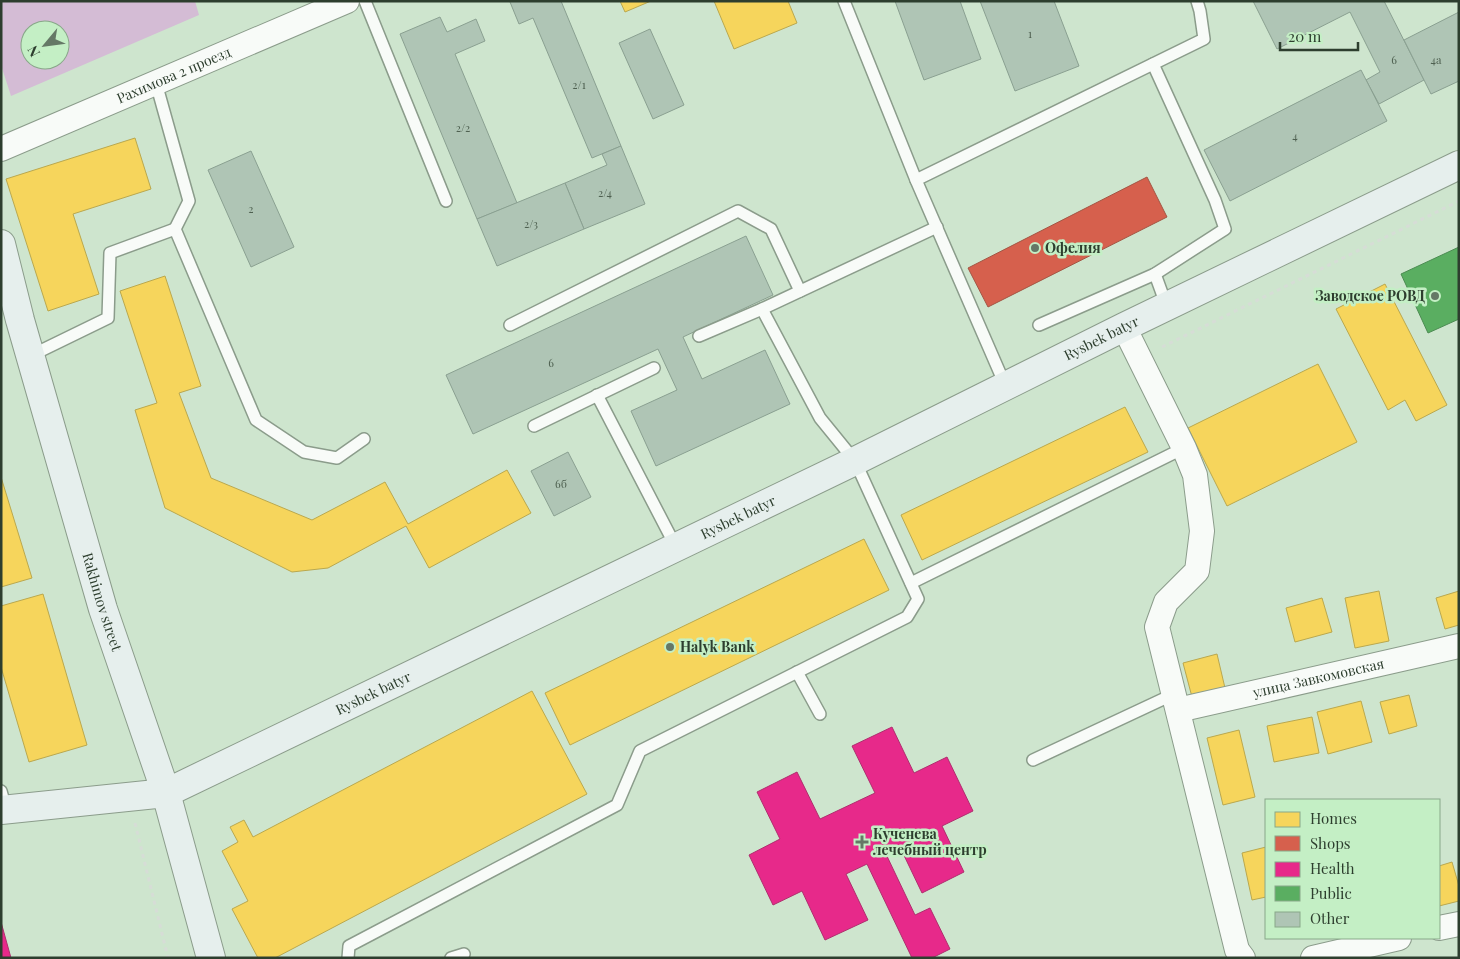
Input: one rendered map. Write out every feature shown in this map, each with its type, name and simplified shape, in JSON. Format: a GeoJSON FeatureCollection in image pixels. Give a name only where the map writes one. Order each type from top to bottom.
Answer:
{"type":"FeatureCollection","features":[{"type":"Feature","properties":{"kind":"street","name":"Рахимова 2 проезд"},"geometry":{"type":"LineString","coordinates":[[1,149],[347,1]]}},
{"type":"Feature","properties":{"kind":"street","name":"Rysbek batyr"},"geometry":{"type":"LineString","coordinates":[[3,803],[166,793],[855,461],[1459,166]]}},
{"type":"Feature","properties":{"kind":"street","name":"Rakhimov street"},"geometry":{"type":"LineString","coordinates":[[1,244],[30,356],[103,609],[166,793],[210,958]]}},
{"type":"Feature","properties":{"kind":"street"},"geometry":{"type":"LineString","coordinates":[[1124,328],[1184,448],[1195,475],[1202,532],[1197,572],[1166,602],[1157,626],[1237,950],[1244,958]]}},
{"type":"Feature","properties":{"kind":"street","name":"улица Завкомовская"},"geometry":{"type":"LineString","coordinates":[[1176,702],[1459,646]]}},
{"type":"Feature","properties":{"kind":"street"},"geometry":{"type":"LineString","coordinates":[[1440,928],[1459,924]]}},
{"type":"Feature","properties":{"kind":"street"},"geometry":{"type":"LineString","coordinates":[[1313,958],[1395,939]]}},
{"type":"Feature","properties":{"kind":"lane"},"geometry":{"type":"LineString","coordinates":[[366,1],[446,201]]}},
{"type":"Feature","properties":{"kind":"lane"},"geometry":{"type":"LineString","coordinates":[[844,1],[916,180],[1006,387]]}},
{"type":"Feature","properties":{"kind":"lane"},"geometry":{"type":"LineString","coordinates":[[916,180],[1204,39],[1197,1]]}},
{"type":"Feature","properties":{"kind":"lane"},"geometry":{"type":"LineString","coordinates":[[1039,324],[1155,274],[1225,229],[1215,200],[1153,64]]}},
{"type":"Feature","properties":{"kind":"lane"},"geometry":{"type":"LineString","coordinates":[[30,356],[108,318],[110,253],[175,228],[189,201],[156,83]]}},
{"type":"Feature","properties":{"kind":"lane"},"geometry":{"type":"LineString","coordinates":[[510,325],[738,211],[771,228],[800,292]]}},
{"type":"Feature","properties":{"kind":"lane"},"geometry":{"type":"LineString","coordinates":[[699,336],[800,292],[937,227]]}},
{"type":"Feature","properties":{"kind":"lane"},"geometry":{"type":"LineString","coordinates":[[175,228],[256,420],[304,452],[337,458],[364,439]]}},
{"type":"Feature","properties":{"kind":"lane"},"geometry":{"type":"LineString","coordinates":[[1155,274],[1167,307]]}},
{"type":"Feature","properties":{"kind":"lane"},"geometry":{"type":"LineString","coordinates":[[348,958],[348,946],[617,805],[640,751],[906,617],[918,599],[855,461],[820,418],[762,309]]}},
{"type":"Feature","properties":{"kind":"lane"},"geometry":{"type":"LineString","coordinates":[[534,426],[654,368]]}},
{"type":"Feature","properties":{"kind":"lane"},"geometry":{"type":"LineString","coordinates":[[597,396],[676,547]]}},
{"type":"Feature","properties":{"kind":"lane"},"geometry":{"type":"LineString","coordinates":[[911,583],[1184,448]]}},
{"type":"Feature","properties":{"kind":"lane"},"geometry":{"type":"LineString","coordinates":[[797,672],[820,714]]}},
{"type":"Feature","properties":{"kind":"lane"},"geometry":{"type":"LineString","coordinates":[[1033,760],[1176,702]]}},
{"type":"Feature","properties":{"kind":"lane"},"geometry":{"type":"LineString","coordinates":[[451,958],[464,954]]}},
{"type":"Feature","properties":{"kind":"path"},"geometry":{"type":"LineString","coordinates":[[1139,359],[1459,201]]}},
{"type":"Feature","properties":{"kind":"path"},"geometry":{"type":"LineString","coordinates":[[128,796],[168,958]]}},
{"type":"Feature","properties":{"kind":"shaded area"},"geometry":{"type":"Polygon","coordinates":[[[1,1],[195,1],[199,15],[11,96],[1,65],[1,1]]]}},
{"type":"Feature","properties":{"kind":"building: Homes"},"geometry":{"type":"Polygon","coordinates":[[[620,1],[651,1],[625,12],[620,1]]]}},
{"type":"Feature","properties":{"kind":"building: Homes"},"geometry":{"type":"Polygon","coordinates":[[[714,1],[788,1],[797,23],[734,49],[714,1]]]}},
{"type":"Feature","properties":{"kind":"building: Homes"},"geometry":{"type":"Polygon","coordinates":[[[135,138],[151,189],[73,214],[99,294],[48,311],[6,179],[135,138]]]}},
{"type":"Feature","properties":{"kind":"building: Homes"},"geometry":{"type":"Polygon","coordinates":[[[165,276],[201,386],[179,393],[211,478],[312,520],[385,482],[408,524],[507,470],[531,513],[429,568],[406,526],[328,568],[292,572],[165,508],[135,410],[157,403],[120,291],[165,276]]]}},
{"type":"Feature","properties":{"kind":"building: Homes"},"geometry":{"type":"Polygon","coordinates":[[[1385,284],[1447,405],[1416,421],[1405,400],[1388,410],[1336,309],[1385,284]]]}},
{"type":"Feature","properties":{"kind":"building: Homes"},"geometry":{"type":"Polygon","coordinates":[[[1318,364],[1357,442],[1227,506],[1188,428],[1318,364]]]}},
{"type":"Feature","properties":{"kind":"building: Homes"},"geometry":{"type":"Polygon","coordinates":[[[1125,407],[1148,452],[922,560],[901,515],[1125,407]]]}},
{"type":"Feature","properties":{"kind":"building: Homes"},"geometry":{"type":"Polygon","coordinates":[[[1,477],[32,578],[1,587],[1,477]]]}},
{"type":"Feature","properties":{"kind":"building: Homes"},"geometry":{"type":"Polygon","coordinates":[[[864,539],[889,590],[570,745],[545,693],[864,539]]]}},
{"type":"Feature","properties":{"kind":"building: Homes"},"geometry":{"type":"Polygon","coordinates":[[[1379,591],[1389,641],[1355,648],[1345,598],[1379,591]]]}},
{"type":"Feature","properties":{"kind":"building: Homes"},"geometry":{"type":"Polygon","coordinates":[[[1459,591],[1459,625],[1445,629],[1436,598],[1459,591]]]}},
{"type":"Feature","properties":{"kind":"building: Homes"},"geometry":{"type":"Polygon","coordinates":[[[43,594],[87,745],[29,762],[1,667],[1,606],[43,594]]]}},
{"type":"Feature","properties":{"kind":"building: Homes"},"geometry":{"type":"Polygon","coordinates":[[[1322,598],[1332,632],[1295,642],[1286,608],[1322,598]]]}},
{"type":"Feature","properties":{"kind":"building: Homes"},"geometry":{"type":"Polygon","coordinates":[[[1217,654],[1225,688],[1192,697],[1183,663],[1217,654]]]}},
{"type":"Feature","properties":{"kind":"building: Homes"},"geometry":{"type":"Polygon","coordinates":[[[532,691],[587,794],[275,958],[258,958],[232,909],[248,901],[222,851],[238,842],[230,827],[244,820],[253,837],[532,691]]]}},
{"type":"Feature","properties":{"kind":"building: Homes"},"geometry":{"type":"Polygon","coordinates":[[[1409,695],[1417,726],[1389,734],[1380,702],[1409,695]]]}},
{"type":"Feature","properties":{"kind":"building: Homes"},"geometry":{"type":"Polygon","coordinates":[[[1361,701],[1372,742],[1328,754],[1317,712],[1361,701]]]}},
{"type":"Feature","properties":{"kind":"building: Homes"},"geometry":{"type":"Polygon","coordinates":[[[1312,717],[1319,753],[1274,762],[1267,726],[1312,717]]]}},
{"type":"Feature","properties":{"kind":"building: Homes"},"geometry":{"type":"Polygon","coordinates":[[[1239,730],[1255,797],[1223,805],[1207,738],[1239,730]]]}},
{"type":"Feature","properties":{"kind":"building: Homes"},"geometry":{"type":"Polygon","coordinates":[[[1265,847],[1265,897],[1252,900],[1242,853],[1265,847]]]}},
{"type":"Feature","properties":{"kind":"building: Homes"},"geometry":{"type":"Polygon","coordinates":[[[1452,862],[1459,886],[1459,901],[1440,906],[1440,866],[1452,862]]]}},
{"type":"Feature","properties":{"kind":"building: Shops"},"geometry":{"type":"Polygon","coordinates":[[[1147,177],[1167,217],[988,307],[968,268],[1147,177]]]}},
{"type":"Feature","properties":{"kind":"building: Health","name":"Кученева лечебный центр"},"geometry":{"type":"Polygon","coordinates":[[[892,727],[914,773],[947,757],[973,811],[942,826],[964,872],[922,893],[899,845],[885,852],[915,915],[930,908],[950,949],[932,958],[912,958],[867,864],[846,874],[868,920],[825,940],[802,891],[773,905],[749,855],[780,839],[757,792],[797,772],[820,819],[875,793],[852,746],[892,727]]]}},
{"type":"Feature","properties":{"kind":"building: Health"},"geometry":{"type":"Polygon","coordinates":[[[1,922],[11,958],[1,958],[1,922]]]}},
{"type":"Feature","properties":{"kind":"building: Public","name":"Заводское РОВД"},"geometry":{"type":"Polygon","coordinates":[[[1459,247],[1459,319],[1428,333],[1401,274],[1459,247]]]}},
{"type":"Feature","properties":{"kind":"building: Other"},"geometry":{"type":"Polygon","coordinates":[[[511,1],[561,1],[621,146],[592,158],[533,18],[519,24],[511,1]]]}},
{"type":"Feature","properties":{"kind":"building: Other"},"geometry":{"type":"Polygon","coordinates":[[[895,1],[960,1],[981,59],[924,80],[895,1]]]}},
{"type":"Feature","properties":{"kind":"building: Other"},"geometry":{"type":"Polygon","coordinates":[[[980,1],[1054,1],[1079,66],[1015,91],[980,1]]]}},
{"type":"Feature","properties":{"kind":"building: Other"},"geometry":{"type":"Polygon","coordinates":[[[1253,1],[1384,1],[1424,80],[1379,104],[1366,80],[1380,72],[1350,12],[1277,49],[1253,1]]]}},
{"type":"Feature","properties":{"kind":"building: Other"},"geometry":{"type":"Polygon","coordinates":[[[1459,12],[1459,81],[1431,94],[1404,40],[1459,12]]]}},
{"type":"Feature","properties":{"kind":"building: Other"},"geometry":{"type":"Polygon","coordinates":[[[440,17],[447,32],[476,19],[485,41],[455,54],[517,203],[477,219],[400,34],[440,17]]]}},
{"type":"Feature","properties":{"kind":"building: Other"},"geometry":{"type":"Polygon","coordinates":[[[650,29],[684,105],[653,119],[619,43],[650,29]]]}},
{"type":"Feature","properties":{"kind":"building: Other"},"geometry":{"type":"Polygon","coordinates":[[[1361,70],[1387,121],[1230,201],[1204,150],[1361,70]]]}},
{"type":"Feature","properties":{"kind":"building: Other"},"geometry":{"type":"Polygon","coordinates":[[[621,146],[645,204],[584,229],[565,183],[607,165],[602,154],[621,146]]]}},
{"type":"Feature","properties":{"kind":"building: Other"},"geometry":{"type":"Polygon","coordinates":[[[251,151],[294,247],[251,267],[208,170],[251,151]]]}},
{"type":"Feature","properties":{"kind":"building: Other"},"geometry":{"type":"Polygon","coordinates":[[[565,183],[584,229],[497,266],[477,219],[565,183]]]}},
{"type":"Feature","properties":{"kind":"building: Other"},"geometry":{"type":"Polygon","coordinates":[[[746,236],[773,295],[683,337],[702,379],[765,350],[790,404],[656,466],[631,411],[677,390],[658,349],[473,434],[446,375],[746,236]]]}},
{"type":"Feature","properties":{"kind":"building: Other"},"geometry":{"type":"Polygon","coordinates":[[[568,452],[591,497],[554,516],[531,471],[568,452]]]}},
{"type":"Feature","properties":{"kind":"place","name":"Офелия"},"geometry":{"type":"Point","coordinates":[1035,248]}},
{"type":"Feature","properties":{"kind":"place","name":"Заводское РОВД"},"geometry":{"type":"Point","coordinates":[1435,296]}},
{"type":"Feature","properties":{"kind":"place","name":"Halyk Bank"},"geometry":{"type":"Point","coordinates":[670,647]}},
{"type":"Feature","properties":{"kind":"place","name":"Кученева лечебный центр"},"geometry":{"type":"Point","coordinates":[862,842]}}]}
